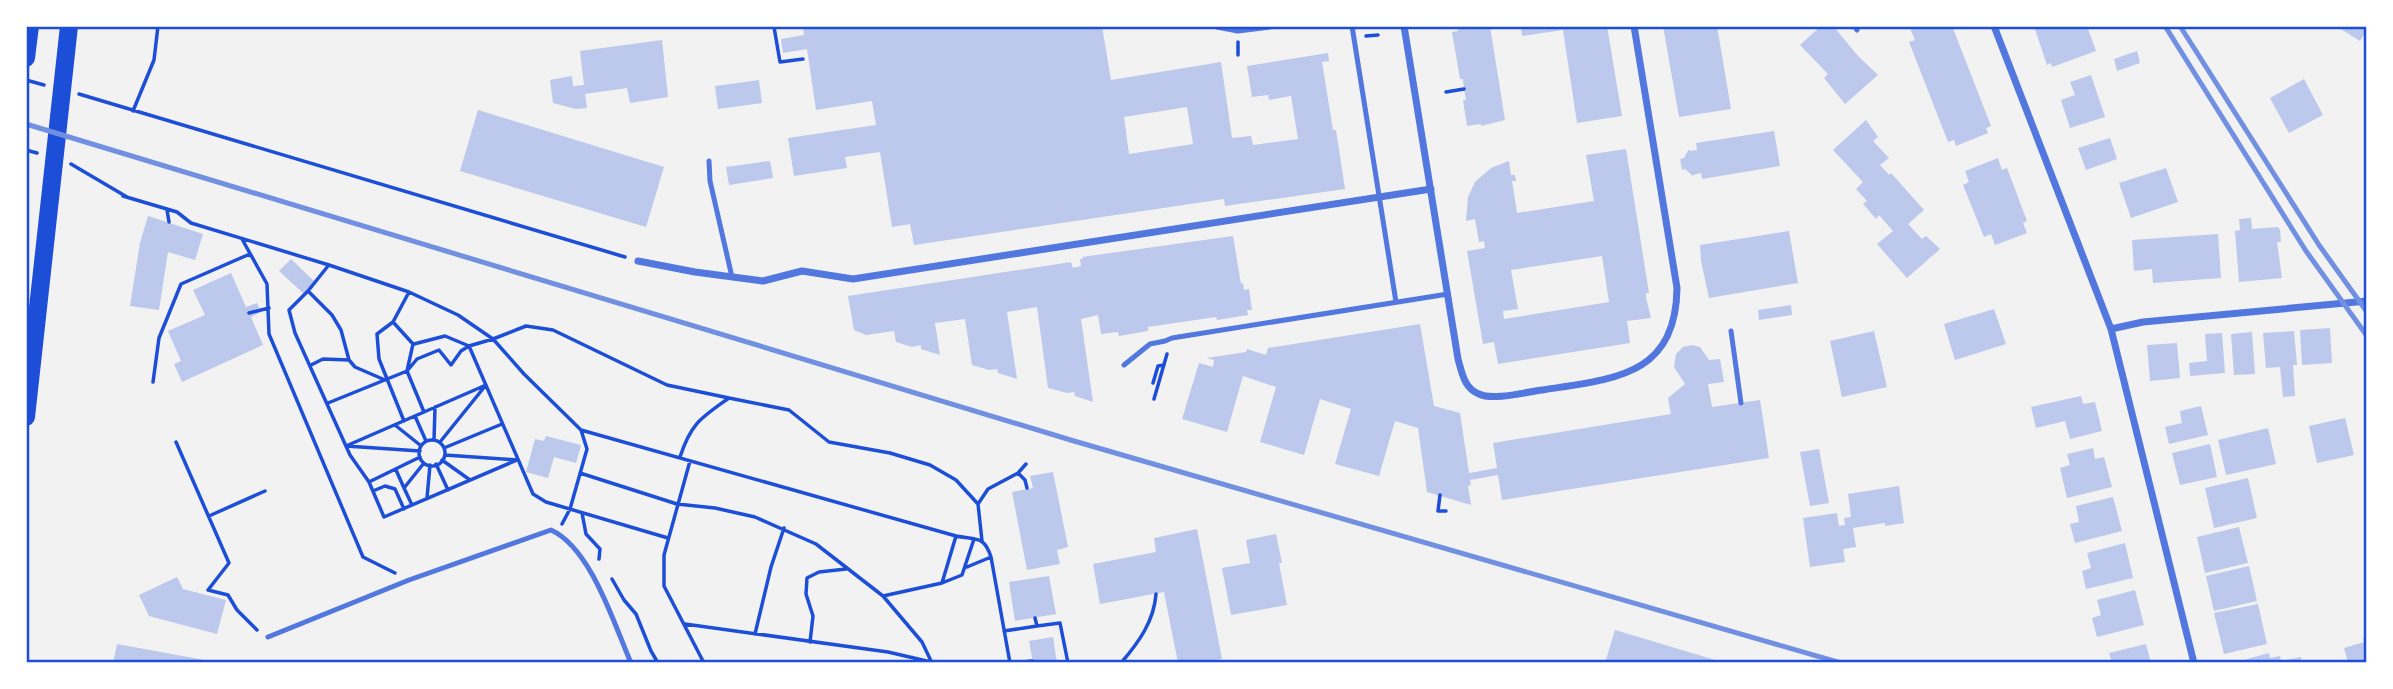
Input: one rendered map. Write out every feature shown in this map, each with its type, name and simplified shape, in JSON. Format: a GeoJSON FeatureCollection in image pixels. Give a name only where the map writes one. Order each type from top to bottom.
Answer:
{"type":"FeatureCollection","features":[{"type":"Feature","properties":{"kind":"highway"},"geometry":{"type":"LineString","coordinates":[[26,58],[30,26]]}},
{"type":"Feature","properties":{"kind":"highway"},"geometry":{"type":"LineString","coordinates":[[26,417],[69,26]]}},
{"type":"Feature","properties":{"kind":"street"},"geometry":{"type":"LineString","coordinates":[[1217,26],[1238,30],[1270,26]]}},
{"type":"Feature","properties":{"kind":"street"},"geometry":{"type":"LineString","coordinates":[[1404,26],[1463,377],[1470,390],[1482,396],[1504,396],[1610,380],[1631,372],[1647,361],[1659,349],[1673,324],[1677,288],[1634,26]]}},
{"type":"Feature","properties":{"kind":"street"},"geometry":{"type":"LineString","coordinates":[[1994,26],[2111,328],[2194,663]]}},
{"type":"Feature","properties":{"kind":"street"},"geometry":{"type":"LineString","coordinates":[[638,261],[763,281],[803,271],[853,279],[1431,189]]}},
{"type":"Feature","properties":{"kind":"street"},"geometry":{"type":"LineString","coordinates":[[2111,328],[2143,322],[2367,301]]}},
{"type":"Feature","properties":{"kind":"lane"},"geometry":{"type":"LineString","coordinates":[[1352,26],[1396,302]]}},
{"type":"Feature","properties":{"kind":"lane"},"geometry":{"type":"LineString","coordinates":[[709,161],[710,181],[732,277]]}},
{"type":"Feature","properties":{"kind":"lane"},"geometry":{"type":"LineString","coordinates":[[1124,365],[1150,344],[1172,338],[1448,294]]}},
{"type":"Feature","properties":{"kind":"lane"},"geometry":{"type":"LineString","coordinates":[[1731,331],[1741,403]]}},
{"type":"Feature","properties":{"kind":"lane"},"geometry":{"type":"LineString","coordinates":[[268,636],[409,580],[551,530],[567,541],[586,561],[631,663]]}},
{"type":"Feature","properties":{"kind":"path"},"geometry":{"type":"LineString","coordinates":[[133,111],[154,60],[158,26]]}},
{"type":"Feature","properties":{"kind":"path"},"geometry":{"type":"LineString","coordinates":[[780,26],[775,27],[780,62],[803,58]]}},
{"type":"Feature","properties":{"kind":"path"},"geometry":{"type":"LineString","coordinates":[[1361,37],[1378,34]]}},
{"type":"Feature","properties":{"kind":"path"},"geometry":{"type":"LineString","coordinates":[[1238,40],[1238,55]]}},
{"type":"Feature","properties":{"kind":"path"},"geometry":{"type":"LineString","coordinates":[[26,80],[53,87]]}},
{"type":"Feature","properties":{"kind":"path"},"geometry":{"type":"LineString","coordinates":[[1446,92],[1464,89]]}},
{"type":"Feature","properties":{"kind":"path"},"geometry":{"type":"LineString","coordinates":[[67,91],[638,261]]}},
{"type":"Feature","properties":{"kind":"path"},"geometry":{"type":"LineString","coordinates":[[26,150],[47,156]]}},
{"type":"Feature","properties":{"kind":"path"},"geometry":{"type":"LineString","coordinates":[[68,162],[128,197],[123,196],[177,212],[191,223],[409,292],[458,315],[493,339],[581,430],[587,449],[570,509]]}},
{"type":"Feature","properties":{"kind":"path"},"geometry":{"type":"LineString","coordinates":[[167,210],[169,222]]}},
{"type":"Feature","properties":{"kind":"path"},"geometry":{"type":"LineString","coordinates":[[242,239],[267,284],[269,334],[363,557],[409,580]]}},
{"type":"Feature","properties":{"kind":"path"},"geometry":{"type":"LineString","coordinates":[[153,382],[159,338],[181,284],[250,254]]}},
{"type":"Feature","properties":{"kind":"path"},"geometry":{"type":"LineString","coordinates":[[329,265],[289,310],[295,333],[346,446],[369,482],[384,517],[517,460]]}},
{"type":"Feature","properties":{"kind":"path"},"geometry":{"type":"LineString","coordinates":[[308,291],[332,315],[341,330],[349,360]]}},
{"type":"Feature","properties":{"kind":"path"},"geometry":{"type":"LineString","coordinates":[[404,421],[379,359],[377,334],[393,322],[409,292]]}},
{"type":"Feature","properties":{"kind":"path"},"geometry":{"type":"LineString","coordinates":[[249,313],[268,308]]}},
{"type":"Feature","properties":{"kind":"path"},"geometry":{"type":"LineString","coordinates":[[393,322],[413,344]]}},
{"type":"Feature","properties":{"kind":"path"},"geometry":{"type":"LineString","coordinates":[[328,403],[407,371],[417,359],[439,350],[451,365],[468,346],[526,326],[552,330],[667,385],[789,410],[829,442],[890,453],[930,465],[956,480],[978,504],[982,541]]}},
{"type":"Feature","properties":{"kind":"path"},"geometry":{"type":"LineString","coordinates":[[413,344],[445,336],[468,346],[533,494],[546,502],[668,538]]}},
{"type":"Feature","properties":{"kind":"path"},"geometry":{"type":"LineString","coordinates":[[413,344],[407,371],[424,412]]}},
{"type":"Feature","properties":{"kind":"path"},"geometry":{"type":"LineString","coordinates":[[311,365],[323,359],[349,360],[365,372],[387,380]]}},
{"type":"Feature","properties":{"kind":"path"},"geometry":{"type":"LineString","coordinates":[[1153,383],[1157,366],[1164,365]]}},
{"type":"Feature","properties":{"kind":"path"},"geometry":{"type":"LineString","coordinates":[[1154,399],[1163,370]]}},
{"type":"Feature","properties":{"kind":"path"},"geometry":{"type":"LineString","coordinates":[[346,446],[486,386]]}},
{"type":"Feature","properties":{"kind":"path"},"geometry":{"type":"LineString","coordinates":[[440,442],[486,386]]}},
{"type":"Feature","properties":{"kind":"path"},"geometry":{"type":"LineString","coordinates":[[680,457],[687,435],[703,417],[729,398]]}},
{"type":"Feature","properties":{"kind":"path"},"geometry":{"type":"LineString","coordinates":[[434,440],[435,407]]}},
{"type":"Feature","properties":{"kind":"path"},"geometry":{"type":"LineString","coordinates":[[415,416],[426,441]]}},
{"type":"Feature","properties":{"kind":"path"},"geometry":{"type":"LineString","coordinates":[[444,448],[502,424]]}},
{"type":"Feature","properties":{"kind":"path"},"geometry":{"type":"LineString","coordinates":[[395,425],[421,446]]}},
{"type":"Feature","properties":{"kind":"path"},"geometry":{"type":"LineString","coordinates":[[581,430],[956,536],[982,541],[987,544],[991,557],[1012,663],[1032,661]]}},
{"type":"Feature","properties":{"kind":"path"},"geometry":{"type":"LineString","coordinates":[[434,440],[440,442],[445,455],[442,460],[430,465],[424,463],[420,451],[426,441],[434,440]]}},
{"type":"Feature","properties":{"kind":"path"},"geometry":{"type":"LineString","coordinates":[[176,442],[229,563],[208,590],[228,595],[237,610],[261,633],[268,636]]}},
{"type":"Feature","properties":{"kind":"path"},"geometry":{"type":"LineString","coordinates":[[346,446],[420,451]]}},
{"type":"Feature","properties":{"kind":"path"},"geometry":{"type":"LineString","coordinates":[[445,455],[517,460]]}},
{"type":"Feature","properties":{"kind":"path"},"geometry":{"type":"LineString","coordinates":[[369,482],[420,457]]}},
{"type":"Feature","properties":{"kind":"path"},"geometry":{"type":"LineString","coordinates":[[442,460],[470,480]]}},
{"type":"Feature","properties":{"kind":"path"},"geometry":{"type":"LineString","coordinates":[[690,461],[664,555],[664,586],[704,663]]}},
{"type":"Feature","properties":{"kind":"path"},"geometry":{"type":"LineString","coordinates":[[404,488],[424,463]]}},
{"type":"Feature","properties":{"kind":"path"},"geometry":{"type":"LineString","coordinates":[[436,464],[448,490]]}},
{"type":"Feature","properties":{"kind":"path"},"geometry":{"type":"LineString","coordinates":[[978,504],[988,489],[1018,472],[1026,464]]}},
{"type":"Feature","properties":{"kind":"path"},"geometry":{"type":"LineString","coordinates":[[426,499],[430,465]]}},
{"type":"Feature","properties":{"kind":"path"},"geometry":{"type":"LineString","coordinates":[[396,470],[412,505]]}},
{"type":"Feature","properties":{"kind":"path"},"geometry":{"type":"LineString","coordinates":[[1018,472],[1025,480],[1027,488]]}},
{"type":"Feature","properties":{"kind":"path"},"geometry":{"type":"LineString","coordinates":[[580,473],[677,504],[742,514],[784,528],[816,544],[883,596],[922,642],[932,662]]}},
{"type":"Feature","properties":{"kind":"path"},"geometry":{"type":"LineString","coordinates":[[373,491],[385,486],[395,489],[404,509]]}},
{"type":"Feature","properties":{"kind":"path"},"geometry":{"type":"LineString","coordinates":[[209,516],[265,491]]}},
{"type":"Feature","properties":{"kind":"path"},"geometry":{"type":"LineString","coordinates":[[1440,495],[1438,511],[1446,511]]}},
{"type":"Feature","properties":{"kind":"path"},"geometry":{"type":"LineString","coordinates":[[581,512],[586,534],[600,549],[599,560]]}},
{"type":"Feature","properties":{"kind":"path"},"geometry":{"type":"LineString","coordinates":[[755,634],[771,567],[784,528]]}},
{"type":"Feature","properties":{"kind":"path"},"geometry":{"type":"LineString","coordinates":[[942,583],[956,536]]}},
{"type":"Feature","properties":{"kind":"path"},"geometry":{"type":"LineString","coordinates":[[883,596],[942,583],[962,575],[974,540]]}},
{"type":"Feature","properties":{"kind":"path"},"geometry":{"type":"LineString","coordinates":[[966,567],[991,557]]}},
{"type":"Feature","properties":{"kind":"path"},"geometry":{"type":"LineString","coordinates":[[607,569],[624,600],[636,614],[658,663]]}},
{"type":"Feature","properties":{"kind":"path"},"geometry":{"type":"LineString","coordinates":[[810,642],[813,616],[806,594],[807,578],[819,572],[846,569]]}},
{"type":"Feature","properties":{"kind":"path"},"geometry":{"type":"LineString","coordinates":[[1121,663],[1140,640],[1155,609],[1156,594]]}},
{"type":"Feature","properties":{"kind":"path"},"geometry":{"type":"LineString","coordinates":[[1035,618],[1037,626]]}},
{"type":"Feature","properties":{"kind":"path"},"geometry":{"type":"LineString","coordinates":[[1004,631],[1060,623],[1068,663]]}},
{"type":"Feature","properties":{"kind":"path"},"geometry":{"type":"LineString","coordinates":[[685,624],[888,652],[932,662]]}},
{"type":"Feature","properties":{"kind":"building"},"geometry":{"type":"Polygon","coordinates":[[[803,26],[1102,26],[1111,80],[1221,62],[1232,138],[1251,136],[1253,145],[1298,139],[1291,96],[1269,100],[1268,95],[1252,97],[1247,66],[1328,53],[1329,61],[1322,62],[1345,189],[1225,206],[1224,199],[914,245],[910,224],[892,227],[880,152],[845,157],[847,168],[794,176],[788,138],[876,125],[872,101],[816,110],[807,49],[783,53],[781,39],[804,35],[803,26]],[[1187,107],[1124,117],[1129,154],[1193,144],[1187,107]]]}},
{"type":"Feature","properties":{"kind":"building"},"geometry":{"type":"Polygon","coordinates":[[[1457,26],[1490,26],[1505,120],[1481,126],[1467,126],[1463,79],[1460,79],[1452,32],[1458,31],[1457,26]]]}},
{"type":"Feature","properties":{"kind":"building"},"geometry":{"type":"Polygon","coordinates":[[[1521,26],[1607,26],[1622,116],[1577,123],[1563,30],[1522,36],[1521,26]]]}},
{"type":"Feature","properties":{"kind":"building"},"geometry":{"type":"Polygon","coordinates":[[[1663,26],[1717,26],[1731,109],[1679,117],[1663,26]]]}},
{"type":"Feature","properties":{"kind":"building"},"geometry":{"type":"Polygon","coordinates":[[[1821,26],[1833,26],[1878,75],[1845,104],[1824,78],[1828,74],[1800,45],[1821,26]]]}},
{"type":"Feature","properties":{"kind":"building"},"geometry":{"type":"Polygon","coordinates":[[[1909,26],[1944,26],[1945,29],[1952,26],[1991,126],[1986,128],[1988,133],[1956,146],[1954,140],[1948,142],[1909,42],[1915,40],[1909,26]]]}},
{"type":"Feature","properties":{"kind":"building"},"geometry":{"type":"Polygon","coordinates":[[[2034,26],[2087,26],[2096,51],[2052,67],[2051,63],[2047,65],[2034,26]]]}},
{"type":"Feature","properties":{"kind":"building"},"geometry":{"type":"Polygon","coordinates":[[[2336,26],[2367,26],[2367,29],[2360,41],[2336,26]]]}},
{"type":"Feature","properties":{"kind":"building"},"geometry":{"type":"Polygon","coordinates":[[[662,40],[668,97],[630,103],[627,88],[585,94],[587,108],[576,109],[553,103],[550,80],[572,76],[573,86],[584,85],[580,51],[662,40]]]}},
{"type":"Feature","properties":{"kind":"building"},"geometry":{"type":"Polygon","coordinates":[[[2137,51],[2140,63],[2117,71],[2114,59],[2137,51]]]}},
{"type":"Feature","properties":{"kind":"building"},"geometry":{"type":"Polygon","coordinates":[[[2091,75],[2105,117],[2070,128],[2061,100],[2075,95],[2070,82],[2091,75]]]}},
{"type":"Feature","properties":{"kind":"building"},"geometry":{"type":"Polygon","coordinates":[[[2304,79],[2323,115],[2289,133],[2270,98],[2304,79]]]}},
{"type":"Feature","properties":{"kind":"building"},"geometry":{"type":"Polygon","coordinates":[[[759,80],[762,103],[718,109],[715,86],[759,80]]]}},
{"type":"Feature","properties":{"kind":"building"},"geometry":{"type":"Polygon","coordinates":[[[478,110],[664,167],[646,227],[460,171],[478,110]]]}},
{"type":"Feature","properties":{"kind":"building"},"geometry":{"type":"Polygon","coordinates":[[[1866,120],[1878,137],[1873,141],[1889,158],[1880,165],[1889,175],[1891,173],[1924,210],[1908,224],[1922,239],[1926,236],[1940,249],[1907,278],[1877,244],[1893,231],[1879,215],[1876,219],[1863,204],[1867,201],[1856,189],[1863,182],[1833,150],[1866,120]]]}},
{"type":"Feature","properties":{"kind":"building"},"geometry":{"type":"Polygon","coordinates":[[[1774,131],[1780,166],[1702,179],[1701,173],[1693,175],[1694,177],[1685,169],[1682,170],[1680,159],[1684,158],[1689,149],[1697,150],[1696,143],[1774,131]]]}},
{"type":"Feature","properties":{"kind":"building"},"geometry":{"type":"Polygon","coordinates":[[[2110,138],[2117,159],[2086,170],[2078,148],[2110,138]]]}},
{"type":"Feature","properties":{"kind":"building"},"geometry":{"type":"Polygon","coordinates":[[[1626,149],[1651,318],[1627,321],[1630,343],[1498,364],[1494,342],[1483,344],[1467,251],[1485,248],[1484,241],[1479,242],[1475,219],[1466,221],[1468,197],[1475,182],[1491,168],[1509,161],[1511,175],[1515,175],[1516,181],[1512,181],[1517,213],[1594,201],[1586,155],[1626,149]],[[1602,256],[1511,270],[1518,309],[1503,311],[1504,319],[1609,302],[1602,256]]]}},
{"type":"Feature","properties":{"kind":"building"},"geometry":{"type":"Polygon","coordinates":[[[1998,158],[2002,170],[2007,168],[2027,221],[2023,223],[2027,233],[1995,245],[1991,234],[1984,237],[1963,185],[1969,182],[1965,171],[1998,158]]]}},
{"type":"Feature","properties":{"kind":"building"},"geometry":{"type":"Polygon","coordinates":[[[770,161],[773,178],[729,185],[726,167],[770,161]]]}},
{"type":"Feature","properties":{"kind":"building"},"geometry":{"type":"Polygon","coordinates":[[[2166,168],[2178,202],[2131,218],[2119,183],[2166,168]]]}},
{"type":"Feature","properties":{"kind":"building"},"geometry":{"type":"Polygon","coordinates":[[[148,216],[203,234],[195,260],[168,252],[159,310],[130,306],[140,243],[148,216]]]}},
{"type":"Feature","properties":{"kind":"building"},"geometry":{"type":"Polygon","coordinates":[[[2251,218],[2252,229],[2278,227],[2280,230],[2281,242],[2277,242],[2282,278],[2239,282],[2235,231],[2240,230],[2239,219],[2251,218]]]}},
{"type":"Feature","properties":{"kind":"building"},"geometry":{"type":"Polygon","coordinates":[[[1789,231],[1798,283],[1709,298],[1700,245],[1789,231]]]}},
{"type":"Feature","properties":{"kind":"building"},"geometry":{"type":"Polygon","coordinates":[[[2218,234],[2221,278],[2153,283],[2152,269],[2134,271],[2132,240],[2218,234]]]}},
{"type":"Feature","properties":{"kind":"building"},"geometry":{"type":"Polygon","coordinates":[[[1233,236],[1241,284],[1243,283],[1244,290],[1249,289],[1252,310],[1247,310],[1248,315],[1148,327],[1148,331],[1119,336],[1118,332],[1101,334],[1098,315],[1081,319],[1093,402],[1075,396],[1074,392],[1048,388],[1037,307],[1007,312],[1017,379],[998,373],[997,369],[989,370],[972,365],[965,319],[935,323],[940,355],[921,349],[921,345],[912,347],[896,342],[894,331],[866,335],[854,330],[848,296],[1071,262],[1073,268],[1081,266],[1082,257],[1233,236]]]}},
{"type":"Feature","properties":{"kind":"building"},"geometry":{"type":"Polygon","coordinates":[[[291,259],[315,282],[304,294],[279,271],[291,259]]]}},
{"type":"Feature","properties":{"kind":"building"},"geometry":{"type":"Polygon","coordinates":[[[231,273],[246,307],[257,303],[261,312],[251,317],[263,345],[182,382],[174,364],[181,361],[168,331],[205,315],[193,290],[231,273]]]}},
{"type":"Feature","properties":{"kind":"building"},"geometry":{"type":"Polygon","coordinates":[[[1791,305],[1792,315],[1759,320],[1758,310],[1791,305]]]}},
{"type":"Feature","properties":{"kind":"building"},"geometry":{"type":"Polygon","coordinates":[[[1994,309],[2006,344],[1955,360],[1944,324],[1994,309]]]}},
{"type":"Feature","properties":{"kind":"building"},"geometry":{"type":"Polygon","coordinates":[[[1420,324],[1434,406],[1460,413],[1469,473],[1497,468],[1493,443],[1671,414],[1668,398],[1685,384],[1674,367],[1676,354],[1683,347],[1692,345],[1700,347],[1709,360],[1720,359],[1724,382],[1708,384],[1712,407],[1760,400],[1769,458],[1502,500],[1498,475],[1470,480],[1471,485],[1468,486],[1471,505],[1427,492],[1418,428],[1395,421],[1379,476],[1335,464],[1351,409],[1320,399],[1304,455],[1260,442],[1276,387],[1243,376],[1227,432],[1182,419],[1199,363],[1213,367],[1214,360],[1207,358],[1246,352],[1247,349],[1266,355],[1268,348],[1420,324]]]}},
{"type":"Feature","properties":{"kind":"building"},"geometry":{"type":"Polygon","coordinates":[[[2330,328],[2332,363],[2302,365],[2300,330],[2330,328]]]}},
{"type":"Feature","properties":{"kind":"building"},"geometry":{"type":"Polygon","coordinates":[[[1874,331],[1887,387],[1842,397],[1830,341],[1874,331]]]}},
{"type":"Feature","properties":{"kind":"building"},"geometry":{"type":"Polygon","coordinates":[[[2294,331],[2297,365],[2293,365],[2295,396],[2283,397],[2280,367],[2266,368],[2263,333],[2294,331]]]}},
{"type":"Feature","properties":{"kind":"building"},"geometry":{"type":"Polygon","coordinates":[[[2252,332],[2255,374],[2234,375],[2231,334],[2252,332]]]}},
{"type":"Feature","properties":{"kind":"building"},"geometry":{"type":"Polygon","coordinates":[[[2222,333],[2225,373],[2190,376],[2189,363],[2207,361],[2205,334],[2222,333]]]}},
{"type":"Feature","properties":{"kind":"building"},"geometry":{"type":"Polygon","coordinates":[[[2177,343],[2180,378],[2150,381],[2147,345],[2177,343]]]}},
{"type":"Feature","properties":{"kind":"building"},"geometry":{"type":"Polygon","coordinates":[[[2081,396],[2083,404],[2095,402],[2102,431],[2070,439],[2065,421],[2036,428],[2031,407],[2081,396]]]}},
{"type":"Feature","properties":{"kind":"building"},"geometry":{"type":"Polygon","coordinates":[[[2201,406],[2208,435],[2169,444],[2165,427],[2182,423],[2180,411],[2201,406]]]}},
{"type":"Feature","properties":{"kind":"building"},"geometry":{"type":"Polygon","coordinates":[[[2345,418],[2354,455],[2317,463],[2309,426],[2345,418]]]}},
{"type":"Feature","properties":{"kind":"building"},"geometry":{"type":"Polygon","coordinates":[[[2268,428],[2276,464],[2226,475],[2218,440],[2268,428]]]}},
{"type":"Feature","properties":{"kind":"building"},"geometry":{"type":"Polygon","coordinates":[[[546,436],[581,445],[576,463],[554,457],[548,478],[526,472],[535,439],[544,441],[546,436]]]}},
{"type":"Feature","properties":{"kind":"building"},"geometry":{"type":"Polygon","coordinates":[[[2210,444],[2217,477],[2180,485],[2172,453],[2210,444]]]}},
{"type":"Feature","properties":{"kind":"building"},"geometry":{"type":"Polygon","coordinates":[[[2093,448],[2095,459],[2104,457],[2112,487],[2067,498],[2060,468],[2070,465],[2067,454],[2093,448]]]}},
{"type":"Feature","properties":{"kind":"building"},"geometry":{"type":"Polygon","coordinates":[[[1819,449],[1829,503],[1810,506],[1800,452],[1819,449]]]}},
{"type":"Feature","properties":{"kind":"building"},"geometry":{"type":"Polygon","coordinates":[[[1053,472],[1068,547],[1057,550],[1060,564],[1027,570],[1012,492],[1033,488],[1030,476],[1053,472]]]}},
{"type":"Feature","properties":{"kind":"building"},"geometry":{"type":"Polygon","coordinates":[[[2248,478],[2257,518],[2214,528],[2205,488],[2248,478]]]}},
{"type":"Feature","properties":{"kind":"building"},"geometry":{"type":"Polygon","coordinates":[[[1899,486],[1904,523],[1853,528],[1856,547],[1843,549],[1845,562],[1810,567],[1803,518],[1837,513],[1839,526],[1845,525],[1844,518],[1851,517],[1848,494],[1899,486]]]}},
{"type":"Feature","properties":{"kind":"building"},"geometry":{"type":"Polygon","coordinates":[[[2113,497],[2122,531],[2075,543],[2070,524],[2079,522],[2076,506],[2113,497]]]}},
{"type":"Feature","properties":{"kind":"building"},"geometry":{"type":"Polygon","coordinates":[[[2239,527],[2248,563],[2205,573],[2197,537],[2239,527]]]}},
{"type":"Feature","properties":{"kind":"building"},"geometry":{"type":"Polygon","coordinates":[[[1197,529],[1222,659],[1203,663],[1178,663],[1164,592],[1100,604],[1093,564],[1156,552],[1154,538],[1197,529]]]}},
{"type":"Feature","properties":{"kind":"building"},"geometry":{"type":"Polygon","coordinates":[[[1276,534],[1287,605],[1231,615],[1222,568],[1250,563],[1246,540],[1276,534]]]}},
{"type":"Feature","properties":{"kind":"building"},"geometry":{"type":"Polygon","coordinates":[[[2125,543],[2133,578],[2086,589],[2082,571],[2091,568],[2087,553],[2125,543]]]}},
{"type":"Feature","properties":{"kind":"building"},"geometry":{"type":"Polygon","coordinates":[[[2249,566],[2257,601],[2214,611],[2206,576],[2249,566]]]}},
{"type":"Feature","properties":{"kind":"building"},"geometry":{"type":"Polygon","coordinates":[[[1049,576],[1056,614],[1015,621],[1009,582],[1049,576]]]}},
{"type":"Feature","properties":{"kind":"building"},"geometry":{"type":"Polygon","coordinates":[[[177,577],[183,589],[226,600],[217,634],[149,616],[139,595],[177,577]]]}},
{"type":"Feature","properties":{"kind":"building"},"geometry":{"type":"Polygon","coordinates":[[[2135,590],[2144,625],[2097,637],[2092,618],[2101,615],[2097,600],[2135,590]]]}},
{"type":"Feature","properties":{"kind":"building"},"geometry":{"type":"Polygon","coordinates":[[[2258,604],[2267,644],[2224,654],[2214,613],[2258,604]]]}},
{"type":"Feature","properties":{"kind":"building"},"geometry":{"type":"Polygon","coordinates":[[[1615,630],[1722,662],[1722,663],[1605,663],[1615,630]]]}},
{"type":"Feature","properties":{"kind":"building"},"geometry":{"type":"Polygon","coordinates":[[[1053,637],[1057,663],[1033,663],[1029,641],[1053,637]]]}},
{"type":"Feature","properties":{"kind":"building"},"geometry":{"type":"Polygon","coordinates":[[[2367,637],[2367,663],[2348,663],[2344,648],[2364,642],[2363,638],[2367,637]]]}},
{"type":"Feature","properties":{"kind":"building"},"geometry":{"type":"Polygon","coordinates":[[[117,644],[210,661],[210,663],[113,663],[117,644]]]}},
{"type":"Feature","properties":{"kind":"building"},"geometry":{"type":"Polygon","coordinates":[[[2146,644],[2151,663],[2112,663],[2109,653],[2146,644]]]}},
{"type":"Feature","properties":{"kind":"building"},"geometry":{"type":"Polygon","coordinates":[[[2269,653],[2270,658],[2280,656],[2281,661],[2301,657],[2302,663],[2233,663],[2269,653]]]}},
{"type":"Feature","properties":{"kind":"railway"},"geometry":{"type":"LineString","coordinates":[[2165,26],[2306,251],[2367,336]]}},
{"type":"Feature","properties":{"kind":"railway"},"geometry":{"type":"LineString","coordinates":[[2180,26],[2319,245],[2367,312]]}},
{"type":"Feature","properties":{"kind":"railway"},"geometry":{"type":"LineString","coordinates":[[26,124],[1074,441],[1841,663]]}}]}
